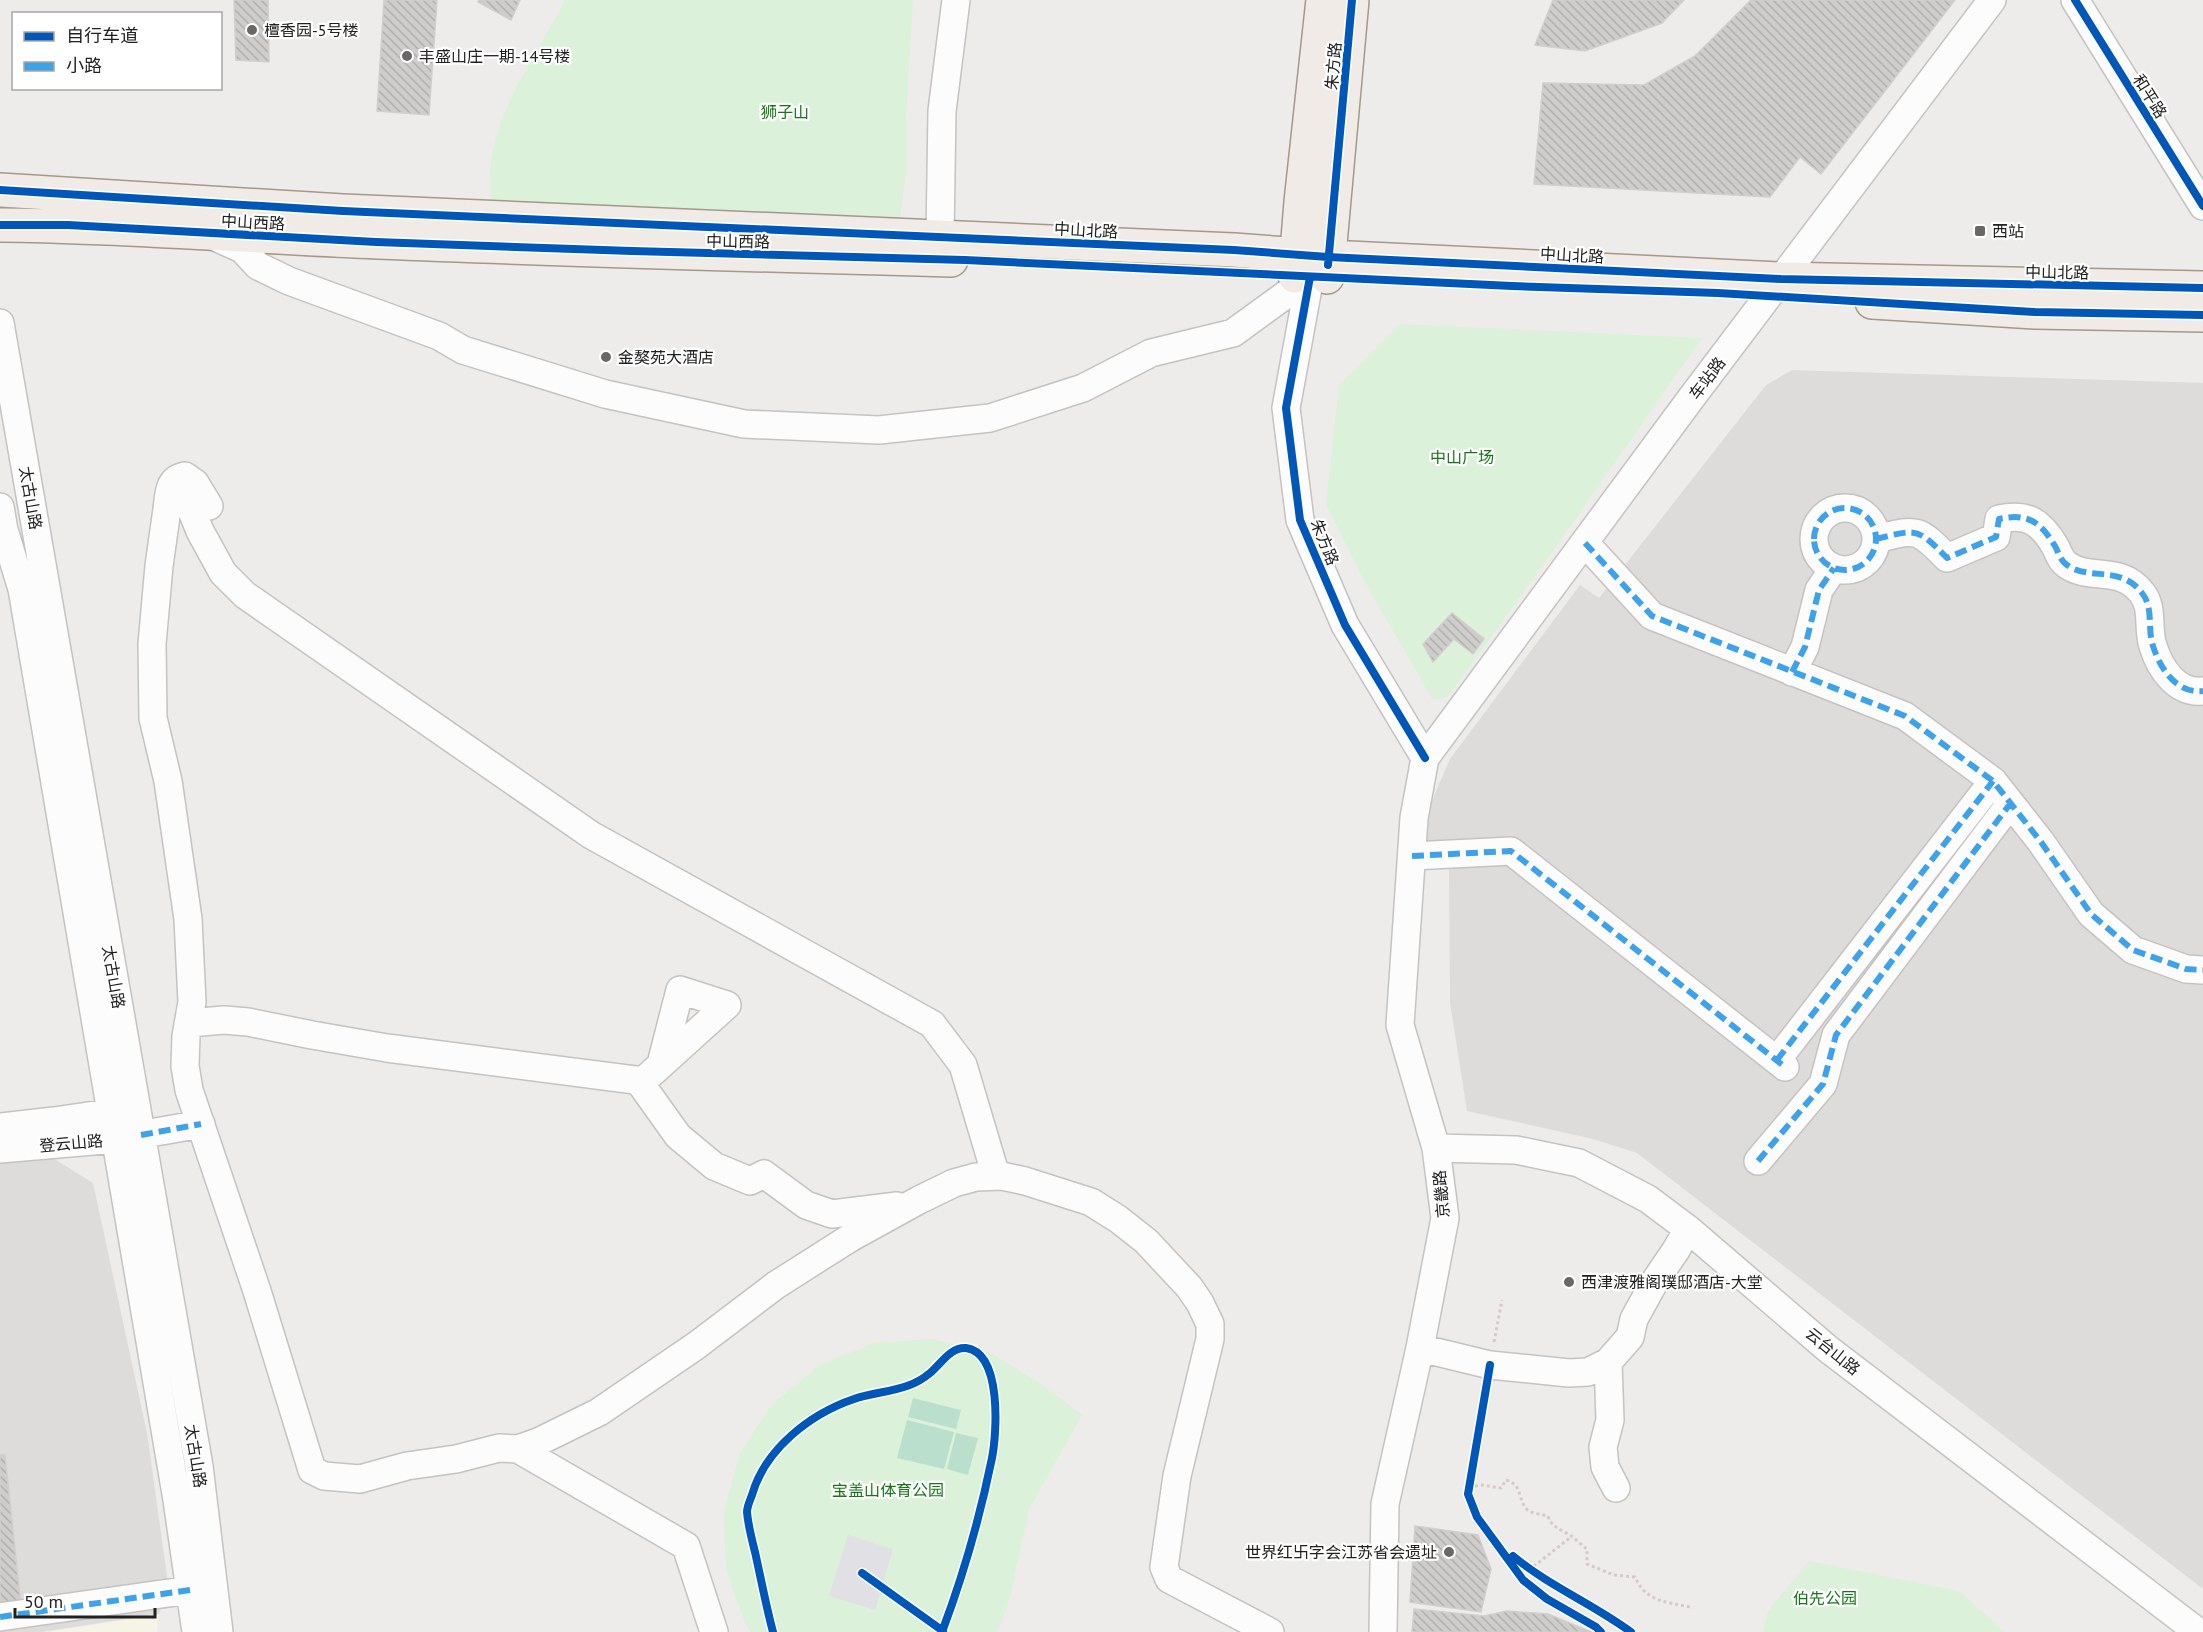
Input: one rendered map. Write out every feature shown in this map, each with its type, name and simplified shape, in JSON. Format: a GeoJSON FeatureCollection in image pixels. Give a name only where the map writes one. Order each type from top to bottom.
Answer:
{"type":"FeatureCollection","features":[{"type":"Feature","properties":{"kind":"main road","name":"朱方路"},"geometry":{"type":"LineString","coordinates":[[1311,268],[1323,0]]}},
{"type":"Feature","properties":{"kind":"main road","name":"朱方路"},"geometry":{"type":"LineString","coordinates":[[1311,268],[1352,0]]}},
{"type":"Feature","properties":{"kind":"main road","name":"中山西路"},"geometry":{"type":"LineString","coordinates":[[0,190],[343,211],[939,237]]}},
{"type":"Feature","properties":{"kind":"main road","name":"中山西路"},"geometry":{"type":"LineString","coordinates":[[0,225],[68,225],[376,242],[585,250],[1311,268],[1512,286]]}},
{"type":"Feature","properties":{"kind":"main road","name":"中山北路"},"geometry":{"type":"LineString","coordinates":[[939,237],[1311,268],[1774,288],[2035,312],[2203,315]]}},
{"type":"Feature","properties":{"kind":"main road","name":"中山北路"},"geometry":{"type":"LineString","coordinates":[[1512,286],[2203,288]]}},
{"type":"Feature","properties":{"kind":"street"},"geometry":{"type":"LineString","coordinates":[[939,237],[942,111],[956,0]]}},
{"type":"Feature","properties":{"kind":"street","name":"车站路"},"geometry":{"type":"LineString","coordinates":[[1425,758],[1774,288],[1992,0]]}},
{"type":"Feature","properties":{"kind":"street","name":"和平路"},"geometry":{"type":"LineString","coordinates":[[2075,0],[2203,206]]}},
{"type":"Feature","properties":{"kind":"street"},"geometry":{"type":"LineString","coordinates":[[207,233],[242,249],[258,266],[289,281],[439,336],[463,350],[605,394],[744,424],[879,430],[990,418],[1083,388],[1151,353],[1233,333],[1311,268]]}},
{"type":"Feature","properties":{"kind":"street","name":"朱方路"},"geometry":{"type":"LineString","coordinates":[[1311,268],[1286,408],[1300,520],[1345,625],[1425,758]]}},
{"type":"Feature","properties":{"kind":"street","name":"太古山路"},"geometry":{"type":"LineString","coordinates":[[0,323],[127,1124],[196,1632]]}},
{"type":"Feature","properties":{"kind":"street"},"geometry":{"type":"LineString","coordinates":[[209,506],[195,483],[184,476],[177,477],[172,483],[159,566],[152,644],[153,718],[168,781],[188,919],[192,1002],[186,1036],[186,1066],[189,1090],[257,1291],[312,1470],[324,1476],[360,1479],[407,1466],[456,1459],[499,1448],[518,1449],[538,1443],[599,1412],[697,1345],[776,1285],[850,1238],[954,1183],[976,1177],[996,1176],[1024,1181],[1091,1202],[1146,1241],[1189,1287],[1200,1303],[1210,1324],[1210,1339],[1177,1476],[1164,1567],[1169,1579],[1270,1632]]}},
{"type":"Feature","properties":{"kind":"street"},"geometry":{"type":"LineString","coordinates":[[167,508],[174,502],[182,500],[189,504],[200,531],[223,573],[245,596],[591,835],[932,1024],[963,1065],[996,1176]]}},
{"type":"Feature","properties":{"kind":"street","name":"太古山路"},"geometry":{"type":"LineString","coordinates":[[0,507],[4,530],[22,589],[127,1124],[199,1466],[219,1632]]}},
{"type":"Feature","properties":{"kind":"street"},"geometry":{"type":"LineString","coordinates":[[1848,507],[1858,510],[1867,516],[1873,525],[1876,539],[1872,556],[1865,564],[1855,569],[1844,571],[1834,568],[1819,556],[1814,537],[1816,528],[1828,513],[1837,508],[1848,507]]}},
{"type":"Feature","properties":{"kind":"street"},"geometry":{"type":"LineString","coordinates":[[1876,539],[1918,532],[1927,537],[1947,558],[1996,537],[1999,519],[2015,516],[2033,520],[2055,547],[2060,559],[2068,566],[2094,573],[2112,574],[2131,582],[2143,594],[2149,611],[2153,646],[2169,678],[2184,689],[2203,691]]}},
{"type":"Feature","properties":{"kind":"street"},"geometry":{"type":"LineString","coordinates":[[1585,543],[1652,616],[1905,716],[1993,782],[2041,842],[2091,914],[2133,950],[2186,969],[2203,970]]}},
{"type":"Feature","properties":{"kind":"street"},"geometry":{"type":"LineString","coordinates":[[1792,672],[1805,647],[1819,590],[1834,568]]}},
{"type":"Feature","properties":{"kind":"street","name":"京畿路"},"geometry":{"type":"LineString","coordinates":[[1383,1632],[1386,1504],[1445,1218],[1436,1148],[1400,1025],[1414,818],[1425,758]]}},
{"type":"Feature","properties":{"kind":"street"},"geometry":{"type":"LineString","coordinates":[[1412,856],[1511,851],[1781,1064],[1993,782]]}},
{"type":"Feature","properties":{"kind":"street"},"geometry":{"type":"LineString","coordinates":[[1758,1161],[1823,1084],[1836,1035],[2010,804]]}},
{"type":"Feature","properties":{"kind":"street"},"geometry":{"type":"LineString","coordinates":[[189,1023],[224,1020],[248,1022],[387,1048],[638,1080],[643,1080],[661,1064]]}},
{"type":"Feature","properties":{"kind":"street"},"geometry":{"type":"LineString","coordinates":[[638,1080],[678,1136],[714,1166],[750,1181],[764,1174],[806,1205],[832,1214],[910,1205]]}},
{"type":"Feature","properties":{"kind":"street"},"geometry":{"type":"LineString","coordinates":[[127,1124],[201,1124]]}},
{"type":"Feature","properties":{"kind":"street","name":"登云山路"},"geometry":{"type":"LineString","coordinates":[[0,1126],[127,1124]]}},
{"type":"Feature","properties":{"kind":"street","name":"登云山路"},"geometry":{"type":"LineString","coordinates":[[0,1149],[127,1124]]}},
{"type":"Feature","properties":{"kind":"street","name":"云台山路"},"geometry":{"type":"LineString","coordinates":[[1436,1148],[1516,1150],[1579,1163],[1648,1199],[1688,1229],[1828,1348],[2199,1632]]}},
{"type":"Feature","properties":{"kind":"street"},"geometry":{"type":"LineString","coordinates":[[1420,1348],[1490,1365],[1569,1373],[1588,1372],[1608,1362],[1630,1337],[1634,1319],[1654,1281],[1688,1229]]}},
{"type":"Feature","properties":{"kind":"street"},"geometry":{"type":"LineString","coordinates":[[1608,1362],[1610,1420],[1603,1447],[1605,1467],[1616,1488]]}},
{"type":"Feature","properties":{"kind":"street"},"geometry":{"type":"LineString","coordinates":[[518,1449],[686,1546],[714,1632]]}},
{"type":"Feature","properties":{"kind":"street"},"geometry":{"type":"LineString","coordinates":[[0,1617],[190,1590]]}},
{"type":"Feature","properties":{"kind":"path"},"geometry":{"type":"LineString","coordinates":[[1490,1365],[1502,1300]]}},
{"type":"Feature","properties":{"kind":"path"},"geometry":{"type":"LineString","coordinates":[[1468,1491],[1471,1476]]}},
{"type":"Feature","properties":{"kind":"path"},"geometry":{"type":"LineString","coordinates":[[1468,1491],[1482,1485],[1501,1488],[1506,1480],[1510,1480],[1519,1490],[1524,1507],[1534,1513],[1548,1516],[1558,1530],[1587,1549],[1587,1564],[1614,1575],[1635,1577],[1647,1595],[1672,1605],[1693,1608]]}},
{"type":"Feature","properties":{"kind":"path"},"geometry":{"type":"LineString","coordinates":[[1529,1570],[1571,1537]]}},
{"type":"Feature","properties":{"kind":"path"},"geometry":{"type":"LineString","coordinates":[[1521,1563],[1541,1578]]}},
{"type":"Feature","properties":{"kind":"shaded area"},"geometry":{"type":"Polygon","coordinates":[[[1792,370],[2203,383],[2203,1589],[1637,1153],[1593,1139],[1467,1111],[1450,1003],[1449,870],[1424,843],[1427,812],[1450,759],[1580,585],[1599,598],[1766,385],[1792,370]]]}},
{"type":"Feature","properties":{"kind":"shaded area"},"geometry":{"type":"Polygon","coordinates":[[[43,1152],[93,1183],[147,1433],[168,1583],[159,1614],[41,1632],[0,1632],[0,1157],[43,1152]]]}},
{"type":"Feature","properties":{"kind":"shaded area"},"geometry":{"type":"Polygon","coordinates":[[[848,1535],[893,1549],[875,1610],[829,1596],[848,1535]]]}},
{"type":"Feature","properties":{"kind":"shaded area"},"geometry":{"type":"Polygon","coordinates":[[[159,1614],[157,1632],[46,1632],[124,1620],[159,1614]]]}},
{"type":"Feature","properties":{"kind":"green space","name":"狮子山"},"geometry":{"type":"Polygon","coordinates":[[[565,0],[913,0],[906,119],[906,171],[898,235],[491,201],[490,173],[494,147],[502,121],[512,96],[565,0]]]}},
{"type":"Feature","properties":{"kind":"green space","name":"中山广场"},"geometry":{"type":"Polygon","coordinates":[[[1399,324],[1702,338],[1448,697],[1433,700],[1364,581],[1326,505],[1339,385],[1399,324]]]}},
{"type":"Feature","properties":{"kind":"green space","name":"宝盖山体育公园"},"geometry":{"type":"Polygon","coordinates":[[[932,1339],[989,1352],[1043,1385],[1082,1415],[1029,1509],[1010,1598],[997,1632],[751,1632],[746,1626],[726,1570],[724,1511],[740,1453],[772,1404],[818,1366],[873,1343],[932,1339]]]}},
{"type":"Feature","properties":{"kind":"green space"},"geometry":{"type":"Polygon","coordinates":[[[913,1398],[961,1410],[956,1429],[908,1417],[913,1398]]]}},
{"type":"Feature","properties":{"kind":"green space"},"geometry":{"type":"Polygon","coordinates":[[[907,1420],[954,1432],[944,1469],[897,1458],[907,1420]]]}},
{"type":"Feature","properties":{"kind":"green space"},"geometry":{"type":"Polygon","coordinates":[[[956,1433],[978,1438],[968,1475],[947,1469],[956,1433]]]}},
{"type":"Feature","properties":{"kind":"green space","name":"伯先公园"},"geometry":{"type":"Polygon","coordinates":[[[1809,1561],[1959,1591],[2005,1632],[1763,1632],[1768,1611],[1809,1561]]]}},
{"type":"Feature","properties":{"kind":"building","name":"檀香园-5号楼"},"geometry":{"type":"Polygon","coordinates":[[[234,0],[268,0],[269,62],[236,60],[234,0]]]}},
{"type":"Feature","properties":{"kind":"building","name":"丰盛山庄一期-14号楼"},"geometry":{"type":"Polygon","coordinates":[[[384,0],[437,0],[429,115],[377,111],[384,0]]]}},
{"type":"Feature","properties":{"kind":"building"},"geometry":{"type":"Polygon","coordinates":[[[479,0],[520,0],[511,20],[478,2],[479,0]]]}},
{"type":"Feature","properties":{"kind":"building"},"geometry":{"type":"Polygon","coordinates":[[[1553,0],[1684,0],[1662,23],[1585,51],[1535,45],[1553,0]]]}},
{"type":"Feature","properties":{"kind":"building"},"geometry":{"type":"Polygon","coordinates":[[[1751,0],[1955,0],[1821,174],[1800,157],[1770,197],[1534,184],[1543,83],[1644,85],[1695,56],[1751,0]]]}},
{"type":"Feature","properties":{"kind":"building"},"geometry":{"type":"Polygon","coordinates":[[[1452,613],[1484,639],[1473,654],[1454,639],[1433,662],[1423,644],[1452,613]]]}},
{"type":"Feature","properties":{"kind":"building"},"geometry":{"type":"Polygon","coordinates":[[[0,1455],[5,1455],[21,1606],[0,1608],[0,1455]]]}},
{"type":"Feature","properties":{"kind":"building","name":"世界红卐字会江苏省会遗址"},"geometry":{"type":"Polygon","coordinates":[[[1415,1526],[1478,1535],[1491,1569],[1481,1612],[1410,1602],[1415,1526]]]}},
{"type":"Feature","properties":{"kind":"building"},"geometry":{"type":"Polygon","coordinates":[[[1414,1609],[1484,1616],[1507,1611],[1548,1614],[1591,1632],[1412,1632],[1414,1609]]]}},
{"type":"Feature","properties":{"kind":"marked path"},"geometry":{"type":"LineString","coordinates":[[1839,508],[1851,508],[1867,517],[1874,527],[1876,539],[1874,551],[1867,561],[1851,570],[1839,570],[1828,565],[1819,556],[1814,545],[1814,533],[1819,522],[1828,513],[1839,508]]}},
{"type":"Feature","properties":{"kind":"marked path"},"geometry":{"type":"LineString","coordinates":[[1876,539],[1900,533],[1916,533],[1929,541],[1947,558],[1996,537],[1999,519],[2017,517],[2032,521],[2044,530],[2067,565],[2076,570],[2115,576],[2134,584],[2146,599],[2153,646],[2165,671],[2185,688],[2203,691]]}},
{"type":"Feature","properties":{"kind":"marked path"},"geometry":{"type":"LineString","coordinates":[[1585,543],[1652,616],[1905,716],[1993,781],[2041,842],[2091,914],[2133,950],[2186,969],[2203,970]]}},
{"type":"Feature","properties":{"kind":"marked path"},"geometry":{"type":"LineString","coordinates":[[1792,672],[1805,647],[1819,590],[1834,568]]}},
{"type":"Feature","properties":{"kind":"marked path"},"geometry":{"type":"LineString","coordinates":[[1777,1060],[1993,781]]}},
{"type":"Feature","properties":{"kind":"marked path"},"geometry":{"type":"LineString","coordinates":[[1758,1161],[1823,1084],[1836,1035],[2010,804]]}},
{"type":"Feature","properties":{"kind":"marked path"},"geometry":{"type":"LineString","coordinates":[[1412,856],[1511,851],[1785,1067]]}},
{"type":"Feature","properties":{"kind":"marked path"},"geometry":{"type":"LineString","coordinates":[[141,1135],[201,1124]]}},
{"type":"Feature","properties":{"kind":"marked path"},"geometry":{"type":"LineString","coordinates":[[0,1617],[190,1590]]}},
{"type":"Feature","properties":{"kind":"cycle path"},"geometry":{"type":"LineString","coordinates":[[1328,265],[1352,0]]}},
{"type":"Feature","properties":{"kind":"cycle path"},"geometry":{"type":"LineString","coordinates":[[2075,0],[2203,206]]}},
{"type":"Feature","properties":{"kind":"cycle path"},"geometry":{"type":"LineString","coordinates":[[0,190],[343,211],[1234,250],[1328,257],[1781,279],[2203,288]]}},
{"type":"Feature","properties":{"kind":"cycle path"},"geometry":{"type":"LineString","coordinates":[[0,225],[68,225],[376,242],[965,260],[1512,286],[1718,293],[2035,312],[2203,315]]}},
{"type":"Feature","properties":{"kind":"cycle path"},"geometry":{"type":"LineString","coordinates":[[1310,277],[1286,408],[1300,520],[1345,625],[1425,758]]}},
{"type":"Feature","properties":{"kind":"cycle path"},"geometry":{"type":"LineString","coordinates":[[773,1632],[747,1512],[758,1478],[767,1463],[791,1435],[821,1414],[854,1399],[913,1384],[930,1373],[950,1353],[966,1348],[978,1353],[986,1364],[991,1378],[995,1431],[992,1458],[976,1524],[942,1632]]}},
{"type":"Feature","properties":{"kind":"cycle path"},"geometry":{"type":"LineString","coordinates":[[1490,1365],[1468,1494],[1477,1517],[1523,1580],[1547,1599],[1601,1632]]}},
{"type":"Feature","properties":{"kind":"cycle path"},"geometry":{"type":"LineString","coordinates":[[1513,1556],[1541,1577],[1631,1632]]}},
{"type":"Feature","properties":{"kind":"cycle path"},"geometry":{"type":"LineString","coordinates":[[862,1573],[943,1631]]}},
{"type":"Feature","properties":{"kind":"place","name":"檀香园-5号楼"},"geometry":{"type":"Point","coordinates":[252,30]}},
{"type":"Feature","properties":{"kind":"place","name":"丰盛山庄一期-14号楼"},"geometry":{"type":"Point","coordinates":[407,56]}},
{"type":"Feature","properties":{"kind":"place","name":"西站"},"geometry":{"type":"Point","coordinates":[1980,231]}},
{"type":"Feature","properties":{"kind":"place","name":"金獒苑大酒店"},"geometry":{"type":"Point","coordinates":[606,357]}},
{"type":"Feature","properties":{"kind":"place","name":"西津渡雅阁璞邸酒店-大堂"},"geometry":{"type":"Point","coordinates":[1569,1282]}},
{"type":"Feature","properties":{"kind":"place","name":"世界红卐字会江苏省会遗址"},"geometry":{"type":"Point","coordinates":[1449,1552]}}]}
